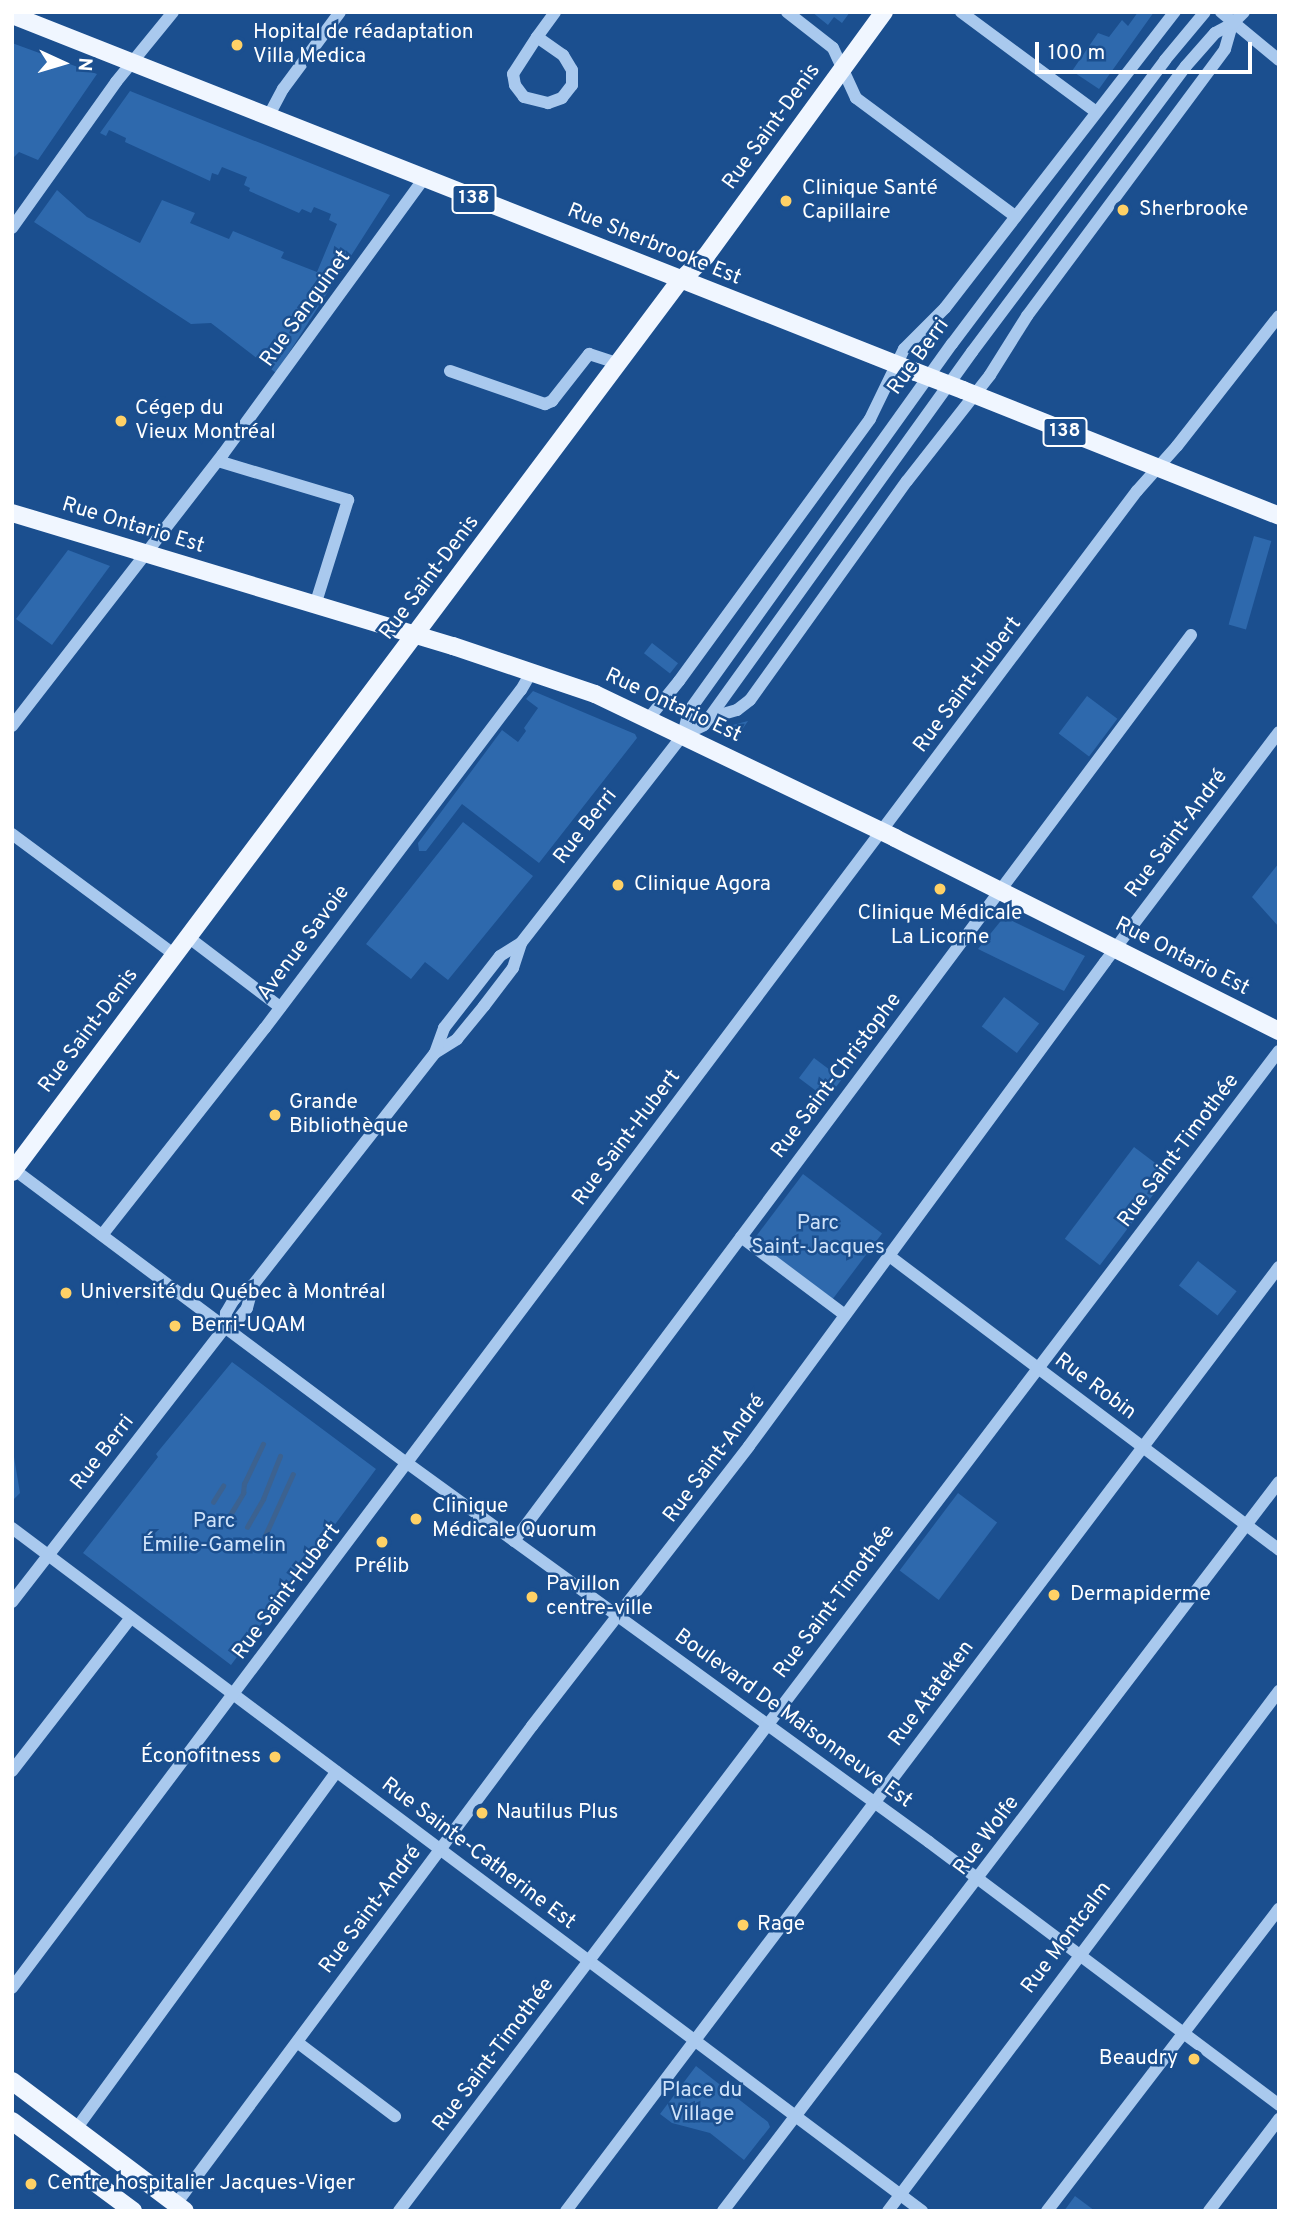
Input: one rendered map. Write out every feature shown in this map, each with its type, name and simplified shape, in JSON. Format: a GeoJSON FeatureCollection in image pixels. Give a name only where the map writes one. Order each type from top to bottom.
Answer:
{"type":"FeatureCollection","features":[{"type":"Feature","properties":{"kind":"main road","name":"Rue Saint-Denis"},"geometry":{"type":"LineString","coordinates":[[13,1170],[681,280],[706,256],[884,12]]}},
{"type":"Feature","properties":{"kind":"main road","name":"Rue Sherbrooke Est"},"geometry":{"type":"LineString","coordinates":[[12,15],[1279,516]]}},
{"type":"Feature","properties":{"kind":"main road","name":"Rue Ontario Est"},"geometry":{"type":"LineString","coordinates":[[12,513],[532,671],[649,718],[1279,1031]]}},
{"type":"Feature","properties":{"kind":"main road"},"geometry":{"type":"LineString","coordinates":[[12,2081],[180,2207]]}},
{"type":"Feature","properties":{"kind":"main road"},"geometry":{"type":"LineString","coordinates":[[12,2120],[133,2211]]}},
{"type":"Feature","properties":{"kind":"street"},"geometry":{"type":"LineString","coordinates":[[12,228],[18,212],[173,12]]}},
{"type":"Feature","properties":{"kind":"street"},"geometry":{"type":"LineString","coordinates":[[268,117],[283,89],[340,12]]}},
{"type":"Feature","properties":{"kind":"street"},"geometry":{"type":"LineString","coordinates":[[537,37],[563,55],[572,70],[572,85],[562,98],[548,103],[524,97],[515,85],[513,74],[537,37],[555,12]]}},
{"type":"Feature","properties":{"kind":"street"},"geometry":{"type":"LineString","coordinates":[[787,12],[830,44],[856,99],[1016,217]]}},
{"type":"Feature","properties":{"kind":"street"},"geometry":{"type":"LineString","coordinates":[[961,12],[1096,112]]}},
{"type":"Feature","properties":{"kind":"street","name":"Rue Berri"},"geometry":{"type":"LineString","coordinates":[[649,718],[680,681],[870,419],[904,349],[945,308],[1175,12]]}},
{"type":"Feature","properties":{"kind":"street","name":"Rue Berri"},"geometry":{"type":"LineString","coordinates":[[12,1602],[225,1327],[229,1306],[242,1291],[253,1285],[435,1053],[457,1039],[513,968],[521,943],[683,735],[689,711],[952,344],[1165,60],[1205,12]]}},
{"type":"Feature","properties":{"kind":"street"},"geometry":{"type":"LineString","coordinates":[[1221,12],[1279,61]]}},
{"type":"Feature","properties":{"kind":"street","name":"Rue Berri"},"geometry":{"type":"LineString","coordinates":[[683,735],[704,725],[940,397],[1173,84],[1215,33],[1232,24],[1244,12]]}},
{"type":"Feature","properties":{"kind":"street","name":"Rue Berri"},"geometry":{"type":"LineString","coordinates":[[709,718],[737,710],[750,700],[969,393],[1225,49],[1232,24]]}},
{"type":"Feature","properties":{"kind":"street","name":"Rue Sanguinet"},"geometry":{"type":"LineString","coordinates":[[12,726],[218,461],[424,178]]}},
{"type":"Feature","properties":{"kind":"street","name":"Rue Saint-Hubert"},"geometry":{"type":"LineString","coordinates":[[12,1989],[880,832],[1157,469],[1279,316]]}},
{"type":"Feature","properties":{"kind":"street"},"geometry":{"type":"LineString","coordinates":[[450,371],[545,404],[554,399],[589,354],[619,364]]}},
{"type":"Feature","properties":{"kind":"street"},"geometry":{"type":"LineString","coordinates":[[218,461],[348,500],[315,605]]}},
{"type":"Feature","properties":{"kind":"street","name":"Rue Saint-Christophe"},"geometry":{"type":"LineString","coordinates":[[514,1541],[1191,635]]}},
{"type":"Feature","properties":{"kind":"street","name":"Avenue Savoie"},"geometry":{"type":"LineString","coordinates":[[102,1235],[280,1007],[513,701],[532,671]]}},
{"type":"Feature","properties":{"kind":"street","name":"Rue Saint-André"},"geometry":{"type":"LineString","coordinates":[[180,2207],[297,2042],[845,1315],[1115,948],[1279,732]]}},
{"type":"Feature","properties":{"kind":"street"},"geometry":{"type":"LineString","coordinates":[[12,834],[175,955]]}},
{"type":"Feature","properties":{"kind":"street"},"geometry":{"type":"LineString","coordinates":[[188,937],[280,1007]]}},
{"type":"Feature","properties":{"kind":"street","name":"Rue Saint-Timothée"},"geometry":{"type":"LineString","coordinates":[[399,2211],[1279,1051]]}},
{"type":"Feature","properties":{"kind":"street","name":"Boulevard De Maisonneuve Est"},"geometry":{"type":"LineString","coordinates":[[13,1170],[407,1463],[979,1879],[1279,2105]]}},
{"type":"Feature","properties":{"kind":"street"},"geometry":{"type":"LineString","coordinates":[[741,1237],[845,1315]]}},
{"type":"Feature","properties":{"kind":"street","name":"Rue Robin"},"geometry":{"type":"LineString","coordinates":[[888,1255],[1279,1549]]}},
{"type":"Feature","properties":{"kind":"street","name":"Rue Atateken"},"geometry":{"type":"LineString","coordinates":[[566,2211],[1279,1268]]}},
{"type":"Feature","properties":{"kind":"street","name":"Rue Wolfe"},"geometry":{"type":"LineString","coordinates":[[723,2211],[979,1879],[1279,1482]]}},
{"type":"Feature","properties":{"kind":"street","name":"Rue Sainte-Catherine Est"},"geometry":{"type":"LineString","coordinates":[[12,1528],[922,2211]]}},
{"type":"Feature","properties":{"kind":"street"},"geometry":{"type":"LineString","coordinates":[[12,1771],[130,1619]]}},
{"type":"Feature","properties":{"kind":"street","name":"Rue Montcalm"},"geometry":{"type":"LineString","coordinates":[[888,2211],[1279,1691]]}},
{"type":"Feature","properties":{"kind":"street"},"geometry":{"type":"LineString","coordinates":[[76,2129],[335,1772]]}},
{"type":"Feature","properties":{"kind":"street"},"geometry":{"type":"LineString","coordinates":[[1046,2211],[1279,1909]]}},
{"type":"Feature","properties":{"kind":"street"},"geometry":{"type":"LineString","coordinates":[[297,2042],[396,2116]]}},
{"type":"Feature","properties":{"kind":"street"},"geometry":{"type":"LineString","coordinates":[[1209,2211],[1279,2119]]}},
{"type":"Feature","properties":{"kind":"green space"},"geometry":{"type":"Polygon","coordinates":[[[812,12],[850,12],[842,23],[834,17],[828,25],[812,12]]]}},
{"type":"Feature","properties":{"kind":"green space"},"geometry":{"type":"Polygon","coordinates":[[[1138,12],[1154,12],[1099,89],[1072,71],[1098,33],[1109,37],[1122,20],[1128,26],[1138,12]]]}},
{"type":"Feature","properties":{"kind":"green space"},"geometry":{"type":"Polygon","coordinates":[[[12,43],[97,74],[38,160],[19,152],[12,159],[12,43]]]}},
{"type":"Feature","properties":{"kind":"green space"},"geometry":{"type":"Polygon","coordinates":[[[130,91],[390,195],[276,373],[211,323],[191,324],[34,222],[57,190],[87,217],[140,243],[162,200],[195,213],[190,223],[229,239],[233,231],[284,252],[281,258],[317,272],[337,224],[329,220],[331,214],[314,207],[311,213],[302,209],[299,213],[249,191],[250,188],[244,185],[247,177],[222,167],[218,175],[212,173],[210,181],[125,142],[126,138],[109,130],[106,136],[100,133],[130,91]]]}},
{"type":"Feature","properties":{"kind":"green space"},"geometry":{"type":"Polygon","coordinates":[[[1254,536],[1271,541],[1246,629],[1229,624],[1254,536]]]}},
{"type":"Feature","properties":{"kind":"green space"},"geometry":{"type":"Polygon","coordinates":[[[68,550],[110,566],[52,645],[16,619],[68,550]]]}},
{"type":"Feature","properties":{"kind":"green space"},"geometry":{"type":"Polygon","coordinates":[[[652,643],[678,663],[670,674],[644,653],[652,643]]]}},
{"type":"Feature","properties":{"kind":"green space"},"geometry":{"type":"Polygon","coordinates":[[[533,691],[635,734],[637,738],[539,863],[462,804],[426,851],[419,851],[418,843],[502,730],[518,742],[526,731],[524,728],[538,708],[526,699],[533,691]]]}},
{"type":"Feature","properties":{"kind":"green space"},"geometry":{"type":"Polygon","coordinates":[[[1087,696],[1117,719],[1089,756],[1059,734],[1087,696]]]}},
{"type":"Feature","properties":{"kind":"green space"},"geometry":{"type":"Polygon","coordinates":[[[748,721],[736,738],[726,733],[725,727],[748,721]]]}},
{"type":"Feature","properties":{"kind":"green space"},"geometry":{"type":"Polygon","coordinates":[[[463,822],[533,876],[448,980],[425,962],[411,979],[366,944],[463,822]]]}},
{"type":"Feature","properties":{"kind":"green space"},"geometry":{"type":"Polygon","coordinates":[[[1279,863],[1279,927],[1252,897],[1279,863]]]}},
{"type":"Feature","properties":{"kind":"green space"},"geometry":{"type":"Polygon","coordinates":[[[1004,917],[1085,956],[1064,991],[978,949],[1004,917]]]}},
{"type":"Feature","properties":{"kind":"green space"},"geometry":{"type":"Polygon","coordinates":[[[1004,997],[1039,1023],[1017,1053],[982,1027],[1004,997]]]}},
{"type":"Feature","properties":{"kind":"green space"},"geometry":{"type":"Polygon","coordinates":[[[814,1058],[842,1079],[827,1099],[799,1078],[814,1058]]]}},
{"type":"Feature","properties":{"kind":"green space"},"geometry":{"type":"Polygon","coordinates":[[[1134,1147],[1169,1173],[1100,1265],[1065,1239],[1134,1147]]]}},
{"type":"Feature","properties":{"kind":"green space","name":"Parc Saint-Jacques"},"geometry":{"type":"Polygon","coordinates":[[[803,1174],[882,1234],[833,1299],[754,1239],[803,1174]]]}},
{"type":"Feature","properties":{"kind":"green space"},"geometry":{"type":"Polygon","coordinates":[[[1198,1261],[1237,1291],[1218,1316],[1179,1285],[1198,1261]]]}},
{"type":"Feature","properties":{"kind":"green space","name":"Parc Émilie-Gamelin"},"geometry":{"type":"Polygon","coordinates":[[[232,1362],[376,1469],[231,1665],[83,1553],[158,1457],[156,1454],[232,1362]]]}},
{"type":"Feature","properties":{"kind":"green space"},"geometry":{"type":"Polygon","coordinates":[[[12,1445],[20,1493],[14,1499],[12,1497],[12,1445]]]}},
{"type":"Feature","properties":{"kind":"green space"},"geometry":{"type":"Polygon","coordinates":[[[958,1493],[997,1522],[939,1600],[900,1570],[958,1493]]]}},
{"type":"Feature","properties":{"kind":"green space","name":"Place du Village"},"geometry":{"type":"Polygon","coordinates":[[[696,2066],[768,2122],[770,2127],[744,2160],[710,2133],[672,2123],[660,2114],[696,2066]]]}},
{"type":"Feature","properties":{"kind":"green space"},"geometry":{"type":"Polygon","coordinates":[[[1075,2196],[1095,2211],[1064,2211],[1075,2196]]]}},
{"type":"Feature","properties":{"kind":"waterway"},"geometry":{"type":"LineString","coordinates":[[230,1515],[243,1493],[244,1484],[263,1444]]}},
{"type":"Feature","properties":{"kind":"waterway"},"geometry":{"type":"LineString","coordinates":[[247,1527],[263,1499],[280,1456]]}},
{"type":"Feature","properties":{"kind":"waterway"},"geometry":{"type":"LineString","coordinates":[[263,1540],[293,1474]]}},
{"type":"Feature","properties":{"kind":"waterway"},"geometry":{"type":"LineString","coordinates":[[213,1502],[223,1486]]}},
{"type":"Feature","properties":{"kind":"place","name":"Hopital de réadaptation Villa Medica"},"geometry":{"type":"Point","coordinates":[237,45]}},
{"type":"Feature","properties":{"kind":"place","name":"Clinique Santé Capillaire"},"geometry":{"type":"Point","coordinates":[786,201]}},
{"type":"Feature","properties":{"kind":"place","name":"Sherbrooke"},"geometry":{"type":"Point","coordinates":[1123,210]}},
{"type":"Feature","properties":{"kind":"place","name":"Cégep du Vieux Montréal"},"geometry":{"type":"Point","coordinates":[121,421]}},
{"type":"Feature","properties":{"kind":"place","name":"Clinique Agora"},"geometry":{"type":"Point","coordinates":[618,885]}},
{"type":"Feature","properties":{"kind":"place","name":"Clinique Médicale La Licorne"},"geometry":{"type":"Point","coordinates":[940,889]}},
{"type":"Feature","properties":{"kind":"place","name":"Grande Bibliothèque"},"geometry":{"type":"Point","coordinates":[275,1115]}},
{"type":"Feature","properties":{"kind":"place","name":"Université du Québec à Montréal"},"geometry":{"type":"Point","coordinates":[66,1293]}},
{"type":"Feature","properties":{"kind":"place","name":"Berri-UQAM"},"geometry":{"type":"Point","coordinates":[175,1326]}},
{"type":"Feature","properties":{"kind":"place","name":"Clinique Médicale Quorum"},"geometry":{"type":"Point","coordinates":[416,1519]}},
{"type":"Feature","properties":{"kind":"place","name":"Prélib"},"geometry":{"type":"Point","coordinates":[382,1542]}},
{"type":"Feature","properties":{"kind":"place","name":"Dermapiderme"},"geometry":{"type":"Point","coordinates":[1054,1595]}},
{"type":"Feature","properties":{"kind":"place","name":"Pavillon centre-ville"},"geometry":{"type":"Point","coordinates":[532,1597]}},
{"type":"Feature","properties":{"kind":"place","name":"Éconofitness"},"geometry":{"type":"Point","coordinates":[275,1757]}},
{"type":"Feature","properties":{"kind":"place","name":"Nautilus Plus"},"geometry":{"type":"Point","coordinates":[482,1813]}},
{"type":"Feature","properties":{"kind":"place","name":"Rage"},"geometry":{"type":"Point","coordinates":[743,1925]}},
{"type":"Feature","properties":{"kind":"place","name":"Beaudry"},"geometry":{"type":"Point","coordinates":[1194,2059]}},
{"type":"Feature","properties":{"kind":"place","name":"Centre hospitalier Jacques-Viger"},"geometry":{"type":"Point","coordinates":[31,2184]}}]}
